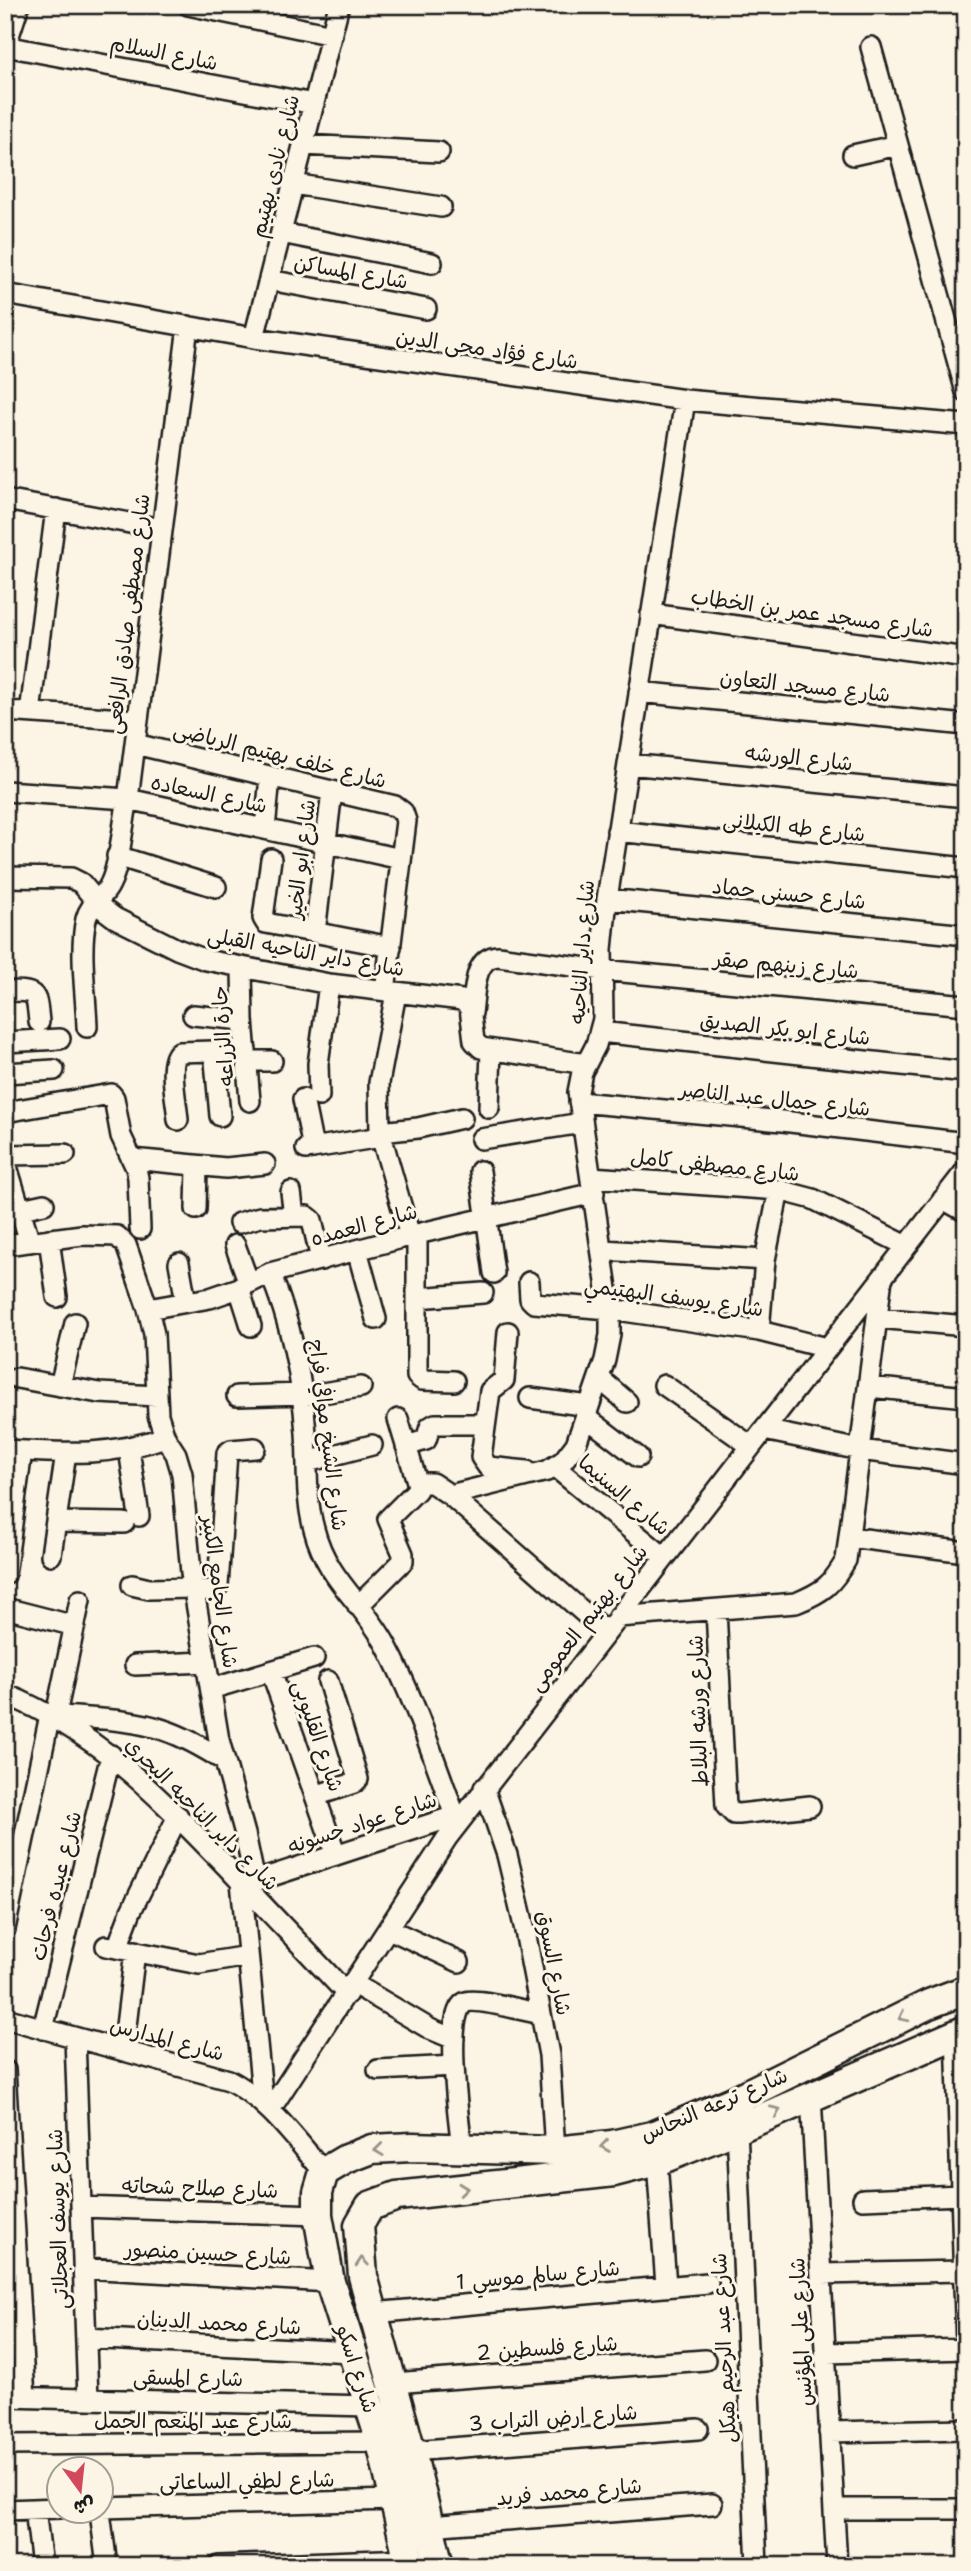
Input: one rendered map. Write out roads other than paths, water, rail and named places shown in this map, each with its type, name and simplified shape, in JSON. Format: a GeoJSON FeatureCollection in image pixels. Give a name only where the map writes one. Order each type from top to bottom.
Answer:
{"type":"FeatureCollection","features":[{"type":"Feature","properties":{"kind":"main road","name":"شارع ترعه النحاس"},"geometry":{"type":"LineString","coordinates":[[324,2172],[346,2159],[372,2149],[555,2151],[612,2145],[652,2136],[731,2102],[929,2004],[966,1990]]}},
{"type":"Feature","properties":{"kind":"main road","name":"شارع ترعه النحاس"},"geometry":{"type":"LineString","coordinates":[[359,2225],[370,2206],[397,2196],[614,2172],[657,2161],[961,2031]]}},
{"type":"Feature","properties":{"kind":"main road","name":"شارع اسكو"},"geometry":{"type":"LineString","coordinates":[[324,2172],[318,2192],[318,2215],[330,2282],[381,2442],[409,2562]]}},
{"type":"Feature","properties":{"kind":"main road","name":"شارع اسكو"},"geometry":{"type":"LineString","coordinates":[[359,2225],[363,2276],[439,2566]]}},
{"type":"Feature","properties":{"kind":"street"},"geometry":{"type":"LineString","coordinates":[[5,46],[19,5]]}},
{"type":"Feature","properties":{"kind":"street"},"geometry":{"type":"LineString","coordinates":[[188,5],[332,35]]}},
{"type":"Feature","properties":{"kind":"street","name":"شارع نادى بهتيم"},"geometry":{"type":"LineString","coordinates":[[254,338],[339,5]]}},
{"type":"Feature","properties":{"kind":"street","name":"شارع السلام"},"geometry":{"type":"LineString","coordinates":[[5,46],[314,104]]}},
{"type":"Feature","properties":{"kind":"street"},"geometry":{"type":"LineString","coordinates":[[871,47],[966,392]]}},
{"type":"Feature","properties":{"kind":"street"},"geometry":{"type":"LineString","coordinates":[[303,145],[439,152]]}},
{"type":"Feature","properties":{"kind":"street"},"geometry":{"type":"LineString","coordinates":[[853,155],[898,145]]}},
{"type":"Feature","properties":{"kind":"street"},"geometry":{"type":"LineString","coordinates":[[293,184],[441,206]]}},
{"type":"Feature","properties":{"kind":"street"},"geometry":{"type":"LineString","coordinates":[[281,233],[432,263]]}},
{"type":"Feature","properties":{"kind":"street","name":"شارع المساكن"},"geometry":{"type":"LineString","coordinates":[[269,281],[426,309]]}},
{"type":"Feature","properties":{"kind":"street","name":"شارع فؤاد محى الدين"},"geometry":{"type":"LineString","coordinates":[[5,294],[254,338],[685,400],[966,425]]}},
{"type":"Feature","properties":{"kind":"street","name":"شارع مصطفى صادق الرافعى"},"geometry":{"type":"LineString","coordinates":[[87,1027],[84,942],[87,916],[95,900],[105,893],[111,883],[128,799],[188,326]]}},
{"type":"Feature","properties":{"kind":"street","name":"شارع داير الناحيه"},"geometry":{"type":"LineString","coordinates":[[546,1470],[571,1453],[576,1444],[608,1348],[610,1309],[582,1124],[579,1082],[600,1032],[604,1001],[602,949],[607,899],[685,400]]}},
{"type":"Feature","properties":{"kind":"street"},"geometry":{"type":"LineString","coordinates":[[5,500],[162,529]]}},
{"type":"Feature","properties":{"kind":"street"},"geometry":{"type":"LineString","coordinates":[[30,713],[56,509]]}},
{"type":"Feature","properties":{"kind":"street","name":"شارع مسجد عمر بن الخطاب"},"geometry":{"type":"LineString","coordinates":[[651,614],[966,657]]}},
{"type":"Feature","properties":{"kind":"street","name":"شارع مسجد التعاون"},"geometry":{"type":"LineString","coordinates":[[639,692],[966,725]]}},
{"type":"Feature","properties":{"kind":"street"},"geometry":{"type":"LineString","coordinates":[[5,711],[138,720]]}},
{"type":"Feature","properties":{"kind":"street","name":"شارع خلف بهتيم الرياضى"},"geometry":{"type":"LineString","coordinates":[[135,744],[400,808],[406,816],[401,859]]}},
{"type":"Feature","properties":{"kind":"street","name":"شارع الورشه"},"geometry":{"type":"LineString","coordinates":[[628,764],[966,797]]}},
{"type":"Feature","properties":{"kind":"street"},"geometry":{"type":"LineString","coordinates":[[265,829],[270,777]]}},
{"type":"Feature","properties":{"kind":"street","name":"شارع السعاده"},"geometry":{"type":"LineString","coordinates":[[5,791],[128,799],[401,859]]}},
{"type":"Feature","properties":{"kind":"street","name":"شارع ابو الخير"},"geometry":{"type":"LineString","coordinates":[[315,932],[332,791]]}},
{"type":"Feature","properties":{"kind":"street","name":"شارع طه الكيلانى"},"geometry":{"type":"LineString","coordinates":[[617,831],[966,868]]}},
{"type":"Feature","properties":{"kind":"street"},"geometry":{"type":"LineString","coordinates":[[117,856],[216,887]]}},
{"type":"Feature","properties":{"kind":"street"},"geometry":{"type":"LineString","coordinates":[[271,859],[263,920],[391,947]]}},
{"type":"Feature","properties":{"kind":"street"},"geometry":{"type":"LineString","coordinates":[[401,859],[379,1083],[381,1134],[413,1235],[417,1298],[417,1376],[422,1380],[454,1381]]}},
{"type":"Feature","properties":{"kind":"street","name":"شارع داير الناحيه القبلى"},"geometry":{"type":"LineString","coordinates":[[5,877],[71,878],[81,883],[115,918],[177,949],[206,960],[329,984],[456,999],[466,1004],[472,1013]]}},
{"type":"Feature","properties":{"kind":"street","name":"شارع حسنى حماد"},"geometry":{"type":"LineString","coordinates":[[607,899],[966,935]]}},
{"type":"Feature","properties":{"kind":"street","name":"شارع زينهم صقر"},"geometry":{"type":"LineString","coordinates":[[472,1013],[479,968],[482,962],[492,956],[602,970],[966,1004]]}},
{"type":"Feature","properties":{"kind":"street","name":"حارة الزراعه"},"geometry":{"type":"LineString","coordinates":[[242,968],[243,1020],[250,1101]]}},
{"type":"Feature","properties":{"kind":"street"},"geometry":{"type":"LineString","coordinates":[[329,984],[311,1098],[309,1149],[462,1118]]}},
{"type":"Feature","properties":{"kind":"street"},"geometry":{"type":"LineString","coordinates":[[5,990],[27,990],[34,993],[39,1022]]}},
{"type":"Feature","properties":{"kind":"street"},"geometry":{"type":"LineString","coordinates":[[472,1013],[474,1041],[481,1048],[586,1064]]}},
{"type":"Feature","properties":{"kind":"street"},"geometry":{"type":"LineString","coordinates":[[193,1016],[243,1020]]}},
{"type":"Feature","properties":{"kind":"street","name":"شارع ابو بكر الصديق"},"geometry":{"type":"LineString","coordinates":[[600,1032],[966,1072]]}},
{"type":"Feature","properties":{"kind":"street"},"geometry":{"type":"LineString","coordinates":[[5,1042],[60,1039]]}},
{"type":"Feature","properties":{"kind":"street"},"geometry":{"type":"LineString","coordinates":[[489,1108],[491,1050]]}},
{"type":"Feature","properties":{"kind":"street"},"geometry":{"type":"LineString","coordinates":[[214,1051],[220,1116]]}},
{"type":"Feature","properties":{"kind":"street"},"geometry":{"type":"LineString","coordinates":[[178,1120],[172,1062],[179,1052],[214,1051],[272,1061]]}},
{"type":"Feature","properties":{"kind":"street"},"geometry":{"type":"LineString","coordinates":[[5,1073],[54,1070]]}},
{"type":"Feature","properties":{"kind":"street"},"geometry":{"type":"LineString","coordinates":[[5,1112],[109,1093],[114,1098],[121,1136],[138,1178],[140,1229]]}},
{"type":"Feature","properties":{"kind":"street","name":"شارع جمال عبد الناصر"},"geometry":{"type":"LineString","coordinates":[[579,1102],[782,1121],[966,1143]]}},
{"type":"Feature","properties":{"kind":"street"},"geometry":{"type":"LineString","coordinates":[[481,1139],[582,1124]]}},
{"type":"Feature","properties":{"kind":"street"},"geometry":{"type":"LineString","coordinates":[[57,1297],[39,1241],[21,1209],[6,1165],[65,1154]]}},
{"type":"Feature","properties":{"kind":"street"},"geometry":{"type":"LineString","coordinates":[[132,1159],[226,1168],[265,1164]]}},
{"type":"Feature","properties":{"kind":"street"},"geometry":{"type":"LineString","coordinates":[[196,1209],[197,1166]]}},
{"type":"Feature","properties":{"kind":"street","name":"شارع بهتيم العمومى"},"geometry":{"type":"LineString","coordinates":[[267,2106],[350,1989],[457,1820],[966,1170]]}},
{"type":"Feature","properties":{"kind":"street"},"geometry":{"type":"LineString","coordinates":[[480,1171],[494,1273]]}},
{"type":"Feature","properties":{"kind":"street","name":"شارع مصطفى كامل"},"geometry":{"type":"LineString","coordinates":[[592,1185],[779,1191],[813,1199],[907,1246]]}},
{"type":"Feature","properties":{"kind":"street","name":"شارع العمده"},"geometry":{"type":"LineString","coordinates":[[148,1309],[209,1298],[270,1273],[487,1217],[592,1185]]}},
{"type":"Feature","properties":{"kind":"street"},"geometry":{"type":"LineString","coordinates":[[759,1331],[765,1260],[779,1191]]}},
{"type":"Feature","properties":{"kind":"street"},"geometry":{"type":"LineString","coordinates":[[291,1192],[293,1216]]}},
{"type":"Feature","properties":{"kind":"street"},"geometry":{"type":"LineString","coordinates":[[943,1199],[966,1212]]}},
{"type":"Feature","properties":{"kind":"street"},"geometry":{"type":"LineString","coordinates":[[21,1209],[44,1204]]}},
{"type":"Feature","properties":{"kind":"street"},"geometry":{"type":"LineString","coordinates":[[239,1223],[260,1217],[307,1216],[312,1220],[321,1260]]}},
{"type":"Feature","properties":{"kind":"street","name":"شارع الجامع الكبير"},"geometry":{"type":"LineString","coordinates":[[39,1241],[82,1235],[113,1235],[121,1238],[126,1245],[148,1309],[154,1334],[158,1415],[182,1474],[194,1590],[223,1760],[245,1834],[248,1956],[267,2106]]}},
{"type":"Feature","properties":{"kind":"street"},"geometry":{"type":"LineString","coordinates":[[5,1245],[39,1241]]}},
{"type":"Feature","properties":{"kind":"street"},"geometry":{"type":"LineString","coordinates":[[234,1245],[251,1326]]}},
{"type":"Feature","properties":{"kind":"street"},"geometry":{"type":"LineString","coordinates":[[356,1250],[376,1319]]}},
{"type":"Feature","properties":{"kind":"street"},"geometry":{"type":"LineString","coordinates":[[603,1250],[765,1260]]}},
{"type":"Feature","properties":{"kind":"street"},"geometry":{"type":"LineString","coordinates":[[179,1262],[186,1302]]}},
{"type":"Feature","properties":{"kind":"street","name":"شارع الشيخ موافي فراج"},"geometry":{"type":"LineString","coordinates":[[270,1273],[292,1332],[302,1395],[309,1504],[320,1549],[343,1589],[375,1628],[398,1669],[457,1820]]}},
{"type":"Feature","properties":{"kind":"street"},"geometry":{"type":"LineString","coordinates":[[418,1483],[432,1483],[450,1495],[612,1624],[716,1610],[796,1603],[818,1594],[835,1579],[846,1560],[882,1277]]}},
{"type":"Feature","properties":{"kind":"street","name":"شارع يوسف البهتيمي"},"geometry":{"type":"LineString","coordinates":[[529,1282],[530,1299],[534,1303],[610,1309],[759,1331],[827,1348]]}},
{"type":"Feature","properties":{"kind":"street"},"geometry":{"type":"LineString","coordinates":[[417,1298],[484,1293]]}},
{"type":"Feature","properties":{"kind":"street"},"geometry":{"type":"LineString","coordinates":[[878,1318],[966,1326]]}},
{"type":"Feature","properties":{"kind":"street"},"geometry":{"type":"LineString","coordinates":[[60,1386],[75,1324]]}},
{"type":"Feature","properties":{"kind":"street"},"geometry":{"type":"LineString","coordinates":[[508,1332],[504,1382],[493,1387],[489,1394],[481,1453],[488,1467],[546,1470]]}},
{"type":"Feature","properties":{"kind":"street"},"geometry":{"type":"LineString","coordinates":[[17,1378],[99,1393],[157,1396]]}},
{"type":"Feature","properties":{"kind":"street"},"geometry":{"type":"LineString","coordinates":[[598,1378],[627,1402]]}},
{"type":"Feature","properties":{"kind":"street"},"geometry":{"type":"LineString","coordinates":[[664,1385],[751,1446]]}},
{"type":"Feature","properties":{"kind":"street"},"geometry":{"type":"LineString","coordinates":[[237,1396],[302,1395],[361,1387]]}},
{"type":"Feature","properties":{"kind":"street"},"geometry":{"type":"LineString","coordinates":[[869,1387],[966,1397]]}},
{"type":"Feature","properties":{"kind":"street"},"geometry":{"type":"LineString","coordinates":[[530,1398],[588,1412],[638,1457]]}},
{"type":"Feature","properties":{"kind":"street"},"geometry":{"type":"LineString","coordinates":[[358,1606],[401,1564],[403,1554],[388,1519],[417,1490],[418,1483],[398,1419]]}},
{"type":"Feature","properties":{"kind":"street"},"geometry":{"type":"LineString","coordinates":[[406,1446],[423,1443],[430,1427],[435,1424],[485,1424]]}},
{"type":"Feature","properties":{"kind":"street"},"geometry":{"type":"LineString","coordinates":[[764,1430],[860,1450],[966,1464]]}},
{"type":"Feature","properties":{"kind":"street"},"geometry":{"type":"LineString","coordinates":[[5,1575],[14,1451],[66,1453],[128,1449],[165,1437]]}},
{"type":"Feature","properties":{"kind":"street"},"geometry":{"type":"LineString","coordinates":[[307,1462],[372,1445]]}},
{"type":"Feature","properties":{"kind":"street"},"geometry":{"type":"LineString","coordinates":[[132,1585],[149,1589],[194,1590],[212,1590],[218,1586],[227,1454],[231,1450],[255,1448]]}},
{"type":"Feature","properties":{"kind":"street"},"geometry":{"type":"LineString","coordinates":[[56,1522],[132,1519],[128,1449]]}},
{"type":"Feature","properties":{"kind":"street"},"geometry":{"type":"LineString","coordinates":[[51,1555],[66,1453]]}},
{"type":"Feature","properties":{"kind":"street"},"geometry":{"type":"LineString","coordinates":[[450,1495],[546,1470]]}},
{"type":"Feature","properties":{"kind":"street","name":"شارع السنيما"},"geometry":{"type":"LineString","coordinates":[[546,1470],[664,1557]]}},
{"type":"Feature","properties":{"kind":"street"},"geometry":{"type":"LineString","coordinates":[[849,1537],[966,1552]]}},
{"type":"Feature","properties":{"kind":"street"},"geometry":{"type":"LineString","coordinates":[[5,1929],[80,1600]]}},
{"type":"Feature","properties":{"kind":"street"},"geometry":{"type":"LineString","coordinates":[[5,1608],[75,1626]]}},
{"type":"Feature","properties":{"kind":"street","name":"شارع ورشه البلاط"},"geometry":{"type":"LineString","coordinates":[[716,1610],[726,1806],[734,1814],[810,1806]]}},
{"type":"Feature","properties":{"kind":"street"},"geometry":{"type":"LineString","coordinates":[[211,1689],[314,1658]]}},
{"type":"Feature","properties":{"kind":"street"},"geometry":{"type":"LineString","coordinates":[[135,1665],[206,1662]]}},
{"type":"Feature","properties":{"kind":"street","name":"شارع القليوبى"},"geometry":{"type":"LineString","coordinates":[[271,1671],[336,1856]]}},
{"type":"Feature","properties":{"kind":"street"},"geometry":{"type":"LineString","coordinates":[[315,1796],[354,1783],[358,1779],[328,1681]]}},
{"type":"Feature","properties":{"kind":"street","name":"شارع داير الناحيه البحري"},"geometry":{"type":"LineString","coordinates":[[5,1694],[53,1715],[111,1755],[178,1816],[350,1989],[454,2039]]}},
{"type":"Feature","properties":{"kind":"street"},"geometry":{"type":"LineString","coordinates":[[53,1715],[153,1727],[194,1742],[223,1760]]}},
{"type":"Feature","properties":{"kind":"street","name":"شارع عبده فرحات"},"geometry":{"type":"LineString","coordinates":[[43,2029],[111,1755]]}},
{"type":"Feature","properties":{"kind":"street","name":"شارع السوق"},"geometry":{"type":"LineString","coordinates":[[484,1788],[510,1867],[524,1926],[549,2055],[555,2151]]}},
{"type":"Feature","properties":{"kind":"street"},"geometry":{"type":"LineString","coordinates":[[123,2051],[119,1948],[131,1911],[178,1816]]}},
{"type":"Feature","properties":{"kind":"street","name":"شارع عواد حسونه"},"geometry":{"type":"LineString","coordinates":[[246,1883],[457,1820]]}},
{"type":"Feature","properties":{"kind":"street"},"geometry":{"type":"LineString","coordinates":[[389,1929],[459,1962]]}},
{"type":"Feature","properties":{"kind":"street"},"geometry":{"type":"LineString","coordinates":[[119,1948],[199,1964],[248,1956]]}},
{"type":"Feature","properties":{"kind":"street"},"geometry":{"type":"LineString","coordinates":[[462,2149],[454,2066],[457,2010],[467,2001],[541,2014]]}},
{"type":"Feature","properties":{"kind":"street","name":"شارع المدارس"},"geometry":{"type":"LineString","coordinates":[[5,2018],[229,2080],[267,2106],[324,2172]]}},
{"type":"Feature","properties":{"kind":"street"},"geometry":{"type":"LineString","coordinates":[[826,2353],[966,2348],[961,2195],[961,2031]]}},
{"type":"Feature","properties":{"kind":"street","name":"شارع يوسف العجلاتى"},"geometry":{"type":"LineString","coordinates":[[75,2038],[88,2399]]}},
{"type":"Feature","properties":{"kind":"street"},"geometry":{"type":"LineString","coordinates":[[378,2070],[454,2066]]}},
{"type":"Feature","properties":{"kind":"street"},"geometry":{"type":"LineString","coordinates":[[5,2070],[25,2397]]}},
{"type":"Feature","properties":{"kind":"street","name":"شارع على المؤنس"},"geometry":{"type":"LineString","coordinates":[[811,2096],[837,2566]]}},
{"type":"Feature","properties":{"kind":"street","name":"شارع عبد الرحيم هيكل"},"geometry":{"type":"LineString","coordinates":[[737,2129],[757,2566]]}},
{"type":"Feature","properties":{"kind":"street"},"geometry":{"type":"LineString","coordinates":[[657,2161],[666,2286]]}},
{"type":"Feature","properties":{"kind":"street"},"geometry":{"type":"LineString","coordinates":[[863,2199],[961,2195]]}},
{"type":"Feature","properties":{"kind":"street","name":"شارع صلاح شحاته"},"geometry":{"type":"LineString","coordinates":[[81,2207],[318,2215]]}},
{"type":"Feature","properties":{"kind":"street","name":"شارع حسين منصور"},"geometry":{"type":"LineString","coordinates":[[83,2268],[330,2282]]}},
{"type":"Feature","properties":{"kind":"street"},"geometry":{"type":"LineString","coordinates":[[821,2274],[963,2271]]}},
{"type":"Feature","properties":{"kind":"street","name":"شارع سالم موسي 1"},"geometry":{"type":"LineString","coordinates":[[373,2313],[708,2283]]}},
{"type":"Feature","properties":{"kind":"street","name":"شارع محمد الدينان"},"geometry":{"type":"LineString","coordinates":[[86,2338],[351,2353]]}},
{"type":"Feature","properties":{"kind":"street","name":"شارع فلسطين 2"},"geometry":{"type":"LineString","coordinates":[[393,2383],[705,2360]]}},
{"type":"Feature","properties":{"kind":"street","name":"شارع المسقى"},"geometry":{"type":"LineString","coordinates":[[5,2397],[370,2406]]}},
{"type":"Feature","properties":{"kind":"street"},"geometry":{"type":"LineString","coordinates":[[829,2432],[966,2429]]}},
{"type":"Feature","properties":{"kind":"street","name":"شارع ارض التراب 3"},"geometry":{"type":"LineString","coordinates":[[411,2451],[698,2430]]}},
{"type":"Feature","properties":{"kind":"street","name":"شارع عبد المنعم الجمل"},"geometry":{"type":"LineString","coordinates":[[5,2445],[381,2442]]}},
{"type":"Feature","properties":{"kind":"street","name":"شارع لطفي الساعاتى"},"geometry":{"type":"LineString","coordinates":[[116,2509],[394,2500]]}},
{"type":"Feature","properties":{"kind":"street","name":"شارع محمد فريد"},"geometry":{"type":"LineString","coordinates":[[429,2526],[712,2504]]}},
{"type":"Feature","properties":{"kind":"street"},"geometry":{"type":"LineString","coordinates":[[35,2509],[42,2566]]}},
{"type":"Feature","properties":{"kind":"street"},"geometry":{"type":"LineString","coordinates":[[5,2510],[46,2509]]}},
{"type":"Feature","properties":{"kind":"street"},"geometry":{"type":"LineString","coordinates":[[834,2509],[966,2509]]}},
{"type":"Feature","properties":{"kind":"street"},"geometry":{"type":"LineString","coordinates":[[103,2526],[107,2566]]}},
{"type":"Feature","properties":{"kind":"street"},"geometry":{"type":"LineString","coordinates":[[219,2566],[409,2562]]}}]}
